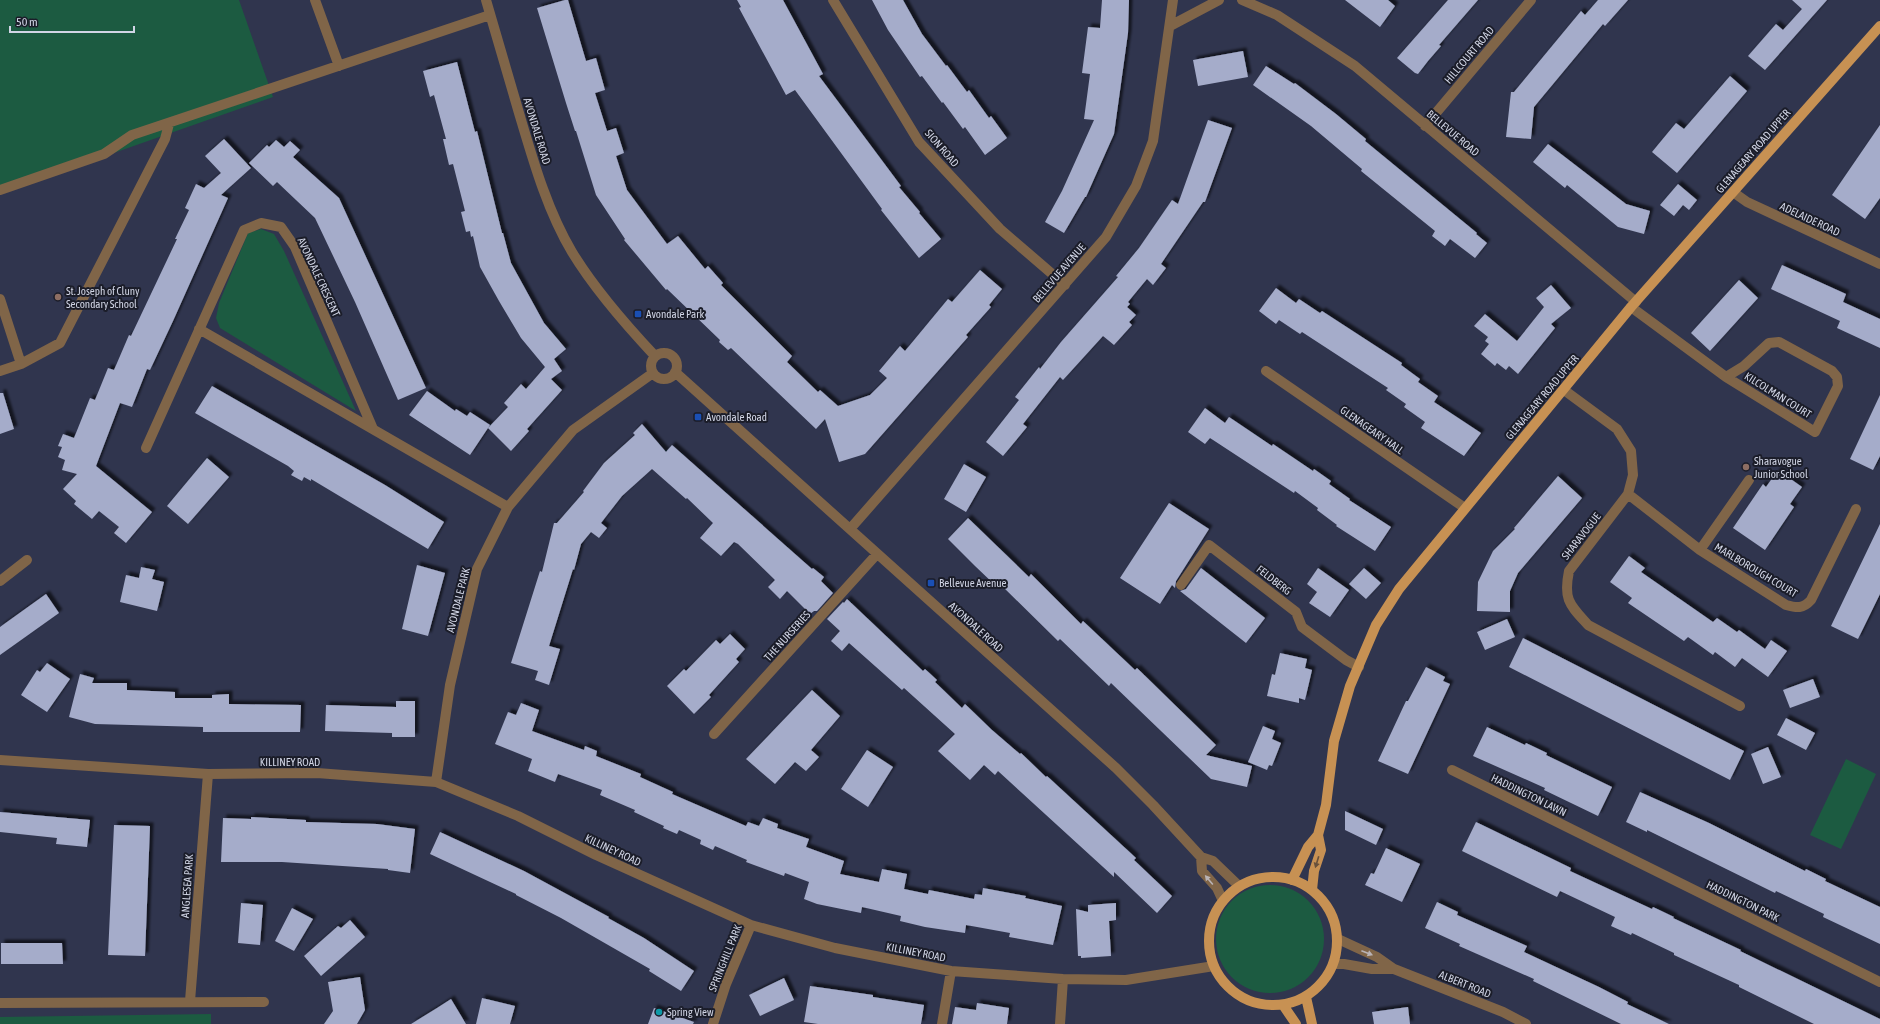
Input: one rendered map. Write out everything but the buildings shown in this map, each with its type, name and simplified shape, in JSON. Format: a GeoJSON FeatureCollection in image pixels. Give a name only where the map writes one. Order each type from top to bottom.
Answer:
{"type":"FeatureCollection","features":[{"type":"Feature","properties":{"kind":"main road","name":"GLENAGEARY ROAD UPPER"},"geometry":{"type":"LineString","coordinates":[[1292,880],[1308,847],[1318,835],[1326,805],[1334,741],[1350,686],[1359,668],[1376,625],[1399,589],[1634,305],[1880,26]]}},
{"type":"Feature","properties":{"kind":"main road","name":"GLENAGEARY ROAD UPPER"},"geometry":{"type":"LineString","coordinates":[[1312,890],[1314,871],[1321,850],[1318,835]]}},
{"type":"Feature","properties":{"kind":"main road"},"geometry":{"type":"LineString","coordinates":[[1267,877],[1292,880],[1312,890],[1326,904],[1331,913],[1338,939],[1334,964],[1324,981],[1306,997],[1283,1006],[1270,1006],[1253,1003],[1238,996],[1223,983],[1214,966],[1209,949],[1209,936],[1211,924],[1223,901],[1239,886],[1252,880],[1267,877]]}},
{"type":"Feature","properties":{"kind":"main road"},"geometry":{"type":"LineString","coordinates":[[1306,997],[1312,1024]]}},
{"type":"Feature","properties":{"kind":"main road"},"geometry":{"type":"LineString","coordinates":[[1283,1006],[1296,1024]]}},
{"type":"Feature","properties":{"kind":"street"},"geometry":{"type":"LineString","coordinates":[[315,0],[339,66]]}},
{"type":"Feature","properties":{"kind":"street","name":"AVONDALE ROAD"},"geometry":{"type":"LineString","coordinates":[[486,0],[534,165],[569,245],[605,299],[653,358]]}},
{"type":"Feature","properties":{"kind":"street","name":"SION ROAD"},"geometry":{"type":"LineString","coordinates":[[833,0],[919,142],[1000,229],[1065,285]]}},
{"type":"Feature","properties":{"kind":"street","name":"BELLEVUE AVENUE"},"geometry":{"type":"LineString","coordinates":[[850,529],[1106,237],[1136,186],[1153,141],[1173,0]]}},
{"type":"Feature","properties":{"kind":"street"},"geometry":{"type":"LineString","coordinates":[[1170,26],[1219,0]]}},
{"type":"Feature","properties":{"kind":"street","name":"BELLEVUE ROAD"},"geometry":{"type":"LineString","coordinates":[[1242,0],[1277,14],[1355,66],[1634,305]]}},
{"type":"Feature","properties":{"kind":"street","name":"HILLCOURT ROAD"},"geometry":{"type":"LineString","coordinates":[[1425,126],[1530,0]]}},
{"type":"Feature","properties":{"kind":"street"},"geometry":{"type":"LineString","coordinates":[[0,190],[104,154],[132,135],[169,124],[490,14]]}},
{"type":"Feature","properties":{"kind":"street"},"geometry":{"type":"LineString","coordinates":[[0,371],[21,364],[60,343],[165,139],[169,124]]}},
{"type":"Feature","properties":{"kind":"street","name":"ADELAIDE ROAD"},"geometry":{"type":"LineString","coordinates":[[1733,192],[1747,202],[1880,264]]}},
{"type":"Feature","properties":{"kind":"street","name":"AVONDALE CRESCENT"},"geometry":{"type":"LineString","coordinates":[[146,448],[244,230],[261,223],[281,227],[295,247],[372,428]]}},
{"type":"Feature","properties":{"kind":"street"},"geometry":{"type":"LineString","coordinates":[[0,299],[21,364]]}},
{"type":"Feature","properties":{"kind":"street","name":"KILCOLMAN COURT"},"geometry":{"type":"LineString","coordinates":[[1634,305],[1726,377],[1815,432],[1838,386],[1836,377],[1832,371],[1779,342],[1769,343],[1744,366],[1726,377]]}},
{"type":"Feature","properties":{"kind":"street"},"geometry":{"type":"LineString","coordinates":[[199,329],[508,506]]}},
{"type":"Feature","properties":{"kind":"street"},"geometry":{"type":"LineString","coordinates":[[662,353],[670,354],[677,364],[675,372],[668,378],[664,379],[656,376],[653,372],[653,358],[662,353]]}},
{"type":"Feature","properties":{"kind":"street","name":"GLENAGEARY HALL"},"geometry":{"type":"LineString","coordinates":[[1266,371],[1465,508]]}},
{"type":"Feature","properties":{"kind":"street","name":"AVONDALE PARK"},"geometry":{"type":"LineString","coordinates":[[436,782],[450,685],[477,569],[508,506],[573,430],[653,372]]}},
{"type":"Feature","properties":{"kind":"street","name":"AVONDALE ROAD"},"geometry":{"type":"LineString","coordinates":[[675,372],[1116,768],[1153,805],[1201,858],[1202,871],[1217,888],[1223,901]]}},
{"type":"Feature","properties":{"kind":"street","name":"SHARAVOGUE"},"geometry":{"type":"LineString","coordinates":[[1564,390],[1617,430],[1631,451],[1633,474],[1628,494],[1569,571],[1566,585],[1570,606],[1588,626],[1740,706]]}},
{"type":"Feature","properties":{"kind":"street"},"geometry":{"type":"LineString","coordinates":[[1700,550],[1749,480]]}},
{"type":"Feature","properties":{"kind":"street","name":"MARLBOROUGH COURT"},"geometry":{"type":"LineString","coordinates":[[1628,494],[1700,550],[1786,605],[1796,608],[1805,606],[1811,600],[1856,509]]}},
{"type":"Feature","properties":{"kind":"street","name":"FELDBERG"},"geometry":{"type":"LineString","coordinates":[[1181,586],[1209,545],[1296,612],[1302,627],[1359,668]]}},
{"type":"Feature","properties":{"kind":"street","name":"THE NURSERIES"},"geometry":{"type":"LineString","coordinates":[[714,734],[877,554]]}},
{"type":"Feature","properties":{"kind":"street"},"geometry":{"type":"LineString","coordinates":[[0,581],[27,560]]}},
{"type":"Feature","properties":{"kind":"street","name":"KILLINEY ROAD"},"geometry":{"type":"LineString","coordinates":[[0,760],[208,774],[317,773],[436,782],[477,797],[596,856],[751,925],[835,948],[951,971],[1063,979],[1126,980],[1214,966]]}},
{"type":"Feature","properties":{"kind":"street","name":"HADDINGTON LAWN"},"geometry":{"type":"LineString","coordinates":[[1452,770],[1596,841]]}},
{"type":"Feature","properties":{"kind":"street","name":"ANGLESEA PARK"},"geometry":{"type":"LineString","coordinates":[[190,1001],[208,774]]}},
{"type":"Feature","properties":{"kind":"street","name":"HADDINGTON PARK"},"geometry":{"type":"LineString","coordinates":[[1596,841],[1880,982]]}},
{"type":"Feature","properties":{"kind":"street","name":"AVONDALE ROAD"},"geometry":{"type":"LineString","coordinates":[[1201,858],[1213,860],[1239,886]]}},
{"type":"Feature","properties":{"kind":"street","name":"SPRINGHILL PARK"},"geometry":{"type":"LineString","coordinates":[[713,1024],[726,984],[751,925]]}},
{"type":"Feature","properties":{"kind":"street","name":"ALBERT ROAD"},"geometry":{"type":"LineString","coordinates":[[1338,939],[1377,957],[1394,969],[1503,1012],[1526,1024]]}},
{"type":"Feature","properties":{"kind":"street","name":"ALBERT ROAD"},"geometry":{"type":"LineString","coordinates":[[1334,964],[1344,964],[1372,969],[1394,969]]}},
{"type":"Feature","properties":{"kind":"street"},"geometry":{"type":"LineString","coordinates":[[942,1024],[951,971]]}},
{"type":"Feature","properties":{"kind":"street"},"geometry":{"type":"LineString","coordinates":[[1060,1024],[1063,979]]}},
{"type":"Feature","properties":{"kind":"street"},"geometry":{"type":"LineString","coordinates":[[0,1003],[190,1001],[264,1002]]}},
{"type":"Feature","properties":{"kind":"green space"},"geometry":{"type":"Polygon","coordinates":[[[0,0],[239,0],[273,97],[0,193],[0,0]]]}},
{"type":"Feature","properties":{"kind":"green space"},"geometry":{"type":"Polygon","coordinates":[[[261,229],[274,234],[284,251],[356,411],[220,328],[216,318],[219,303],[248,233],[261,229]]]}},
{"type":"Feature","properties":{"kind":"green space"},"geometry":{"type":"Polygon","coordinates":[[[1846,759],[1876,774],[1841,849],[1810,835],[1846,759]]]}},
{"type":"Feature","properties":{"kind":"green space"},"geometry":{"type":"Polygon","coordinates":[[[1270,885],[1291,889],[1308,901],[1320,918],[1324,939],[1320,960],[1308,977],[1291,989],[1270,993],[1249,989],[1232,977],[1220,960],[1216,939],[1220,918],[1232,901],[1249,889],[1270,885]]]}},
{"type":"Feature","properties":{"kind":"green space"},"geometry":{"type":"Polygon","coordinates":[[[211,1014],[211,1024],[0,1024],[0,1017],[211,1014]]]}},
{"type":"Feature","properties":{"kind":"place","name":"St. Joseph of Cluny Secondary School"},"geometry":{"type":"Point","coordinates":[58,297]}},
{"type":"Feature","properties":{"kind":"place","name":"Avondale Park"},"geometry":{"type":"Point","coordinates":[638,314]}},
{"type":"Feature","properties":{"kind":"place","name":"Avondale Road"},"geometry":{"type":"Point","coordinates":[698,417]}},
{"type":"Feature","properties":{"kind":"place","name":"Sharavogue Junior School"},"geometry":{"type":"Point","coordinates":[1746,467]}},
{"type":"Feature","properties":{"kind":"place","name":"Bellevue Avenue"},"geometry":{"type":"Point","coordinates":[931,583]}},
{"type":"Feature","properties":{"kind":"place","name":"Spring View"},"geometry":{"type":"Point","coordinates":[659,1012]}}]}
